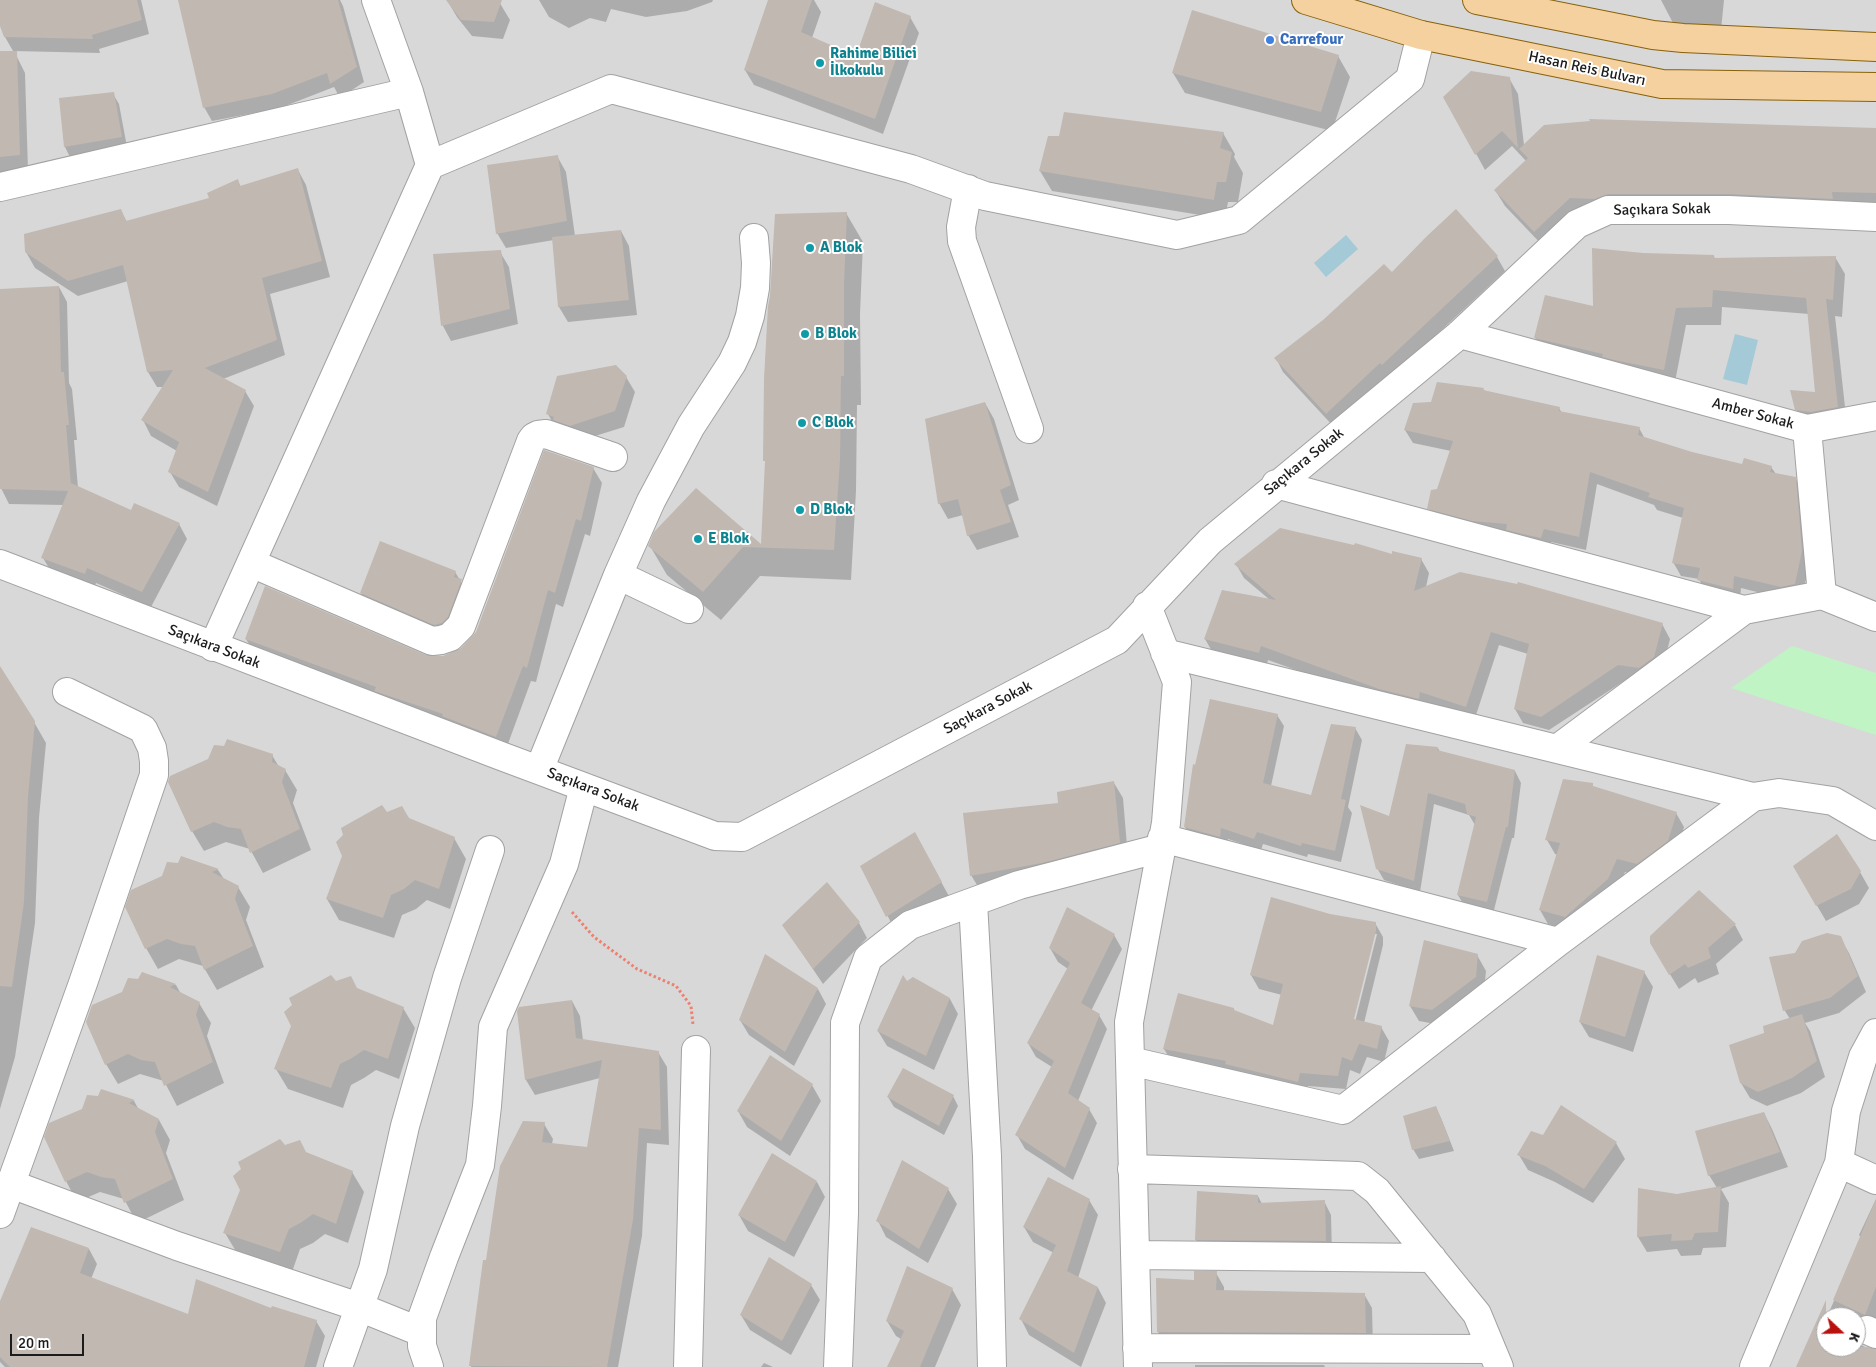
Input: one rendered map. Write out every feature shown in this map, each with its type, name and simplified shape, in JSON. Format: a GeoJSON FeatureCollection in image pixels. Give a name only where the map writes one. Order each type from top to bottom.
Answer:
{"type":"FeatureCollection","features":[{"type":"Feature","properties":{"kind":"main road","name":"Hasan Reis Bulvarı"},"geometry":{"type":"LineString","coordinates":[[1306,0],[1421,35],[1662,84],[1876,88]]}},
{"type":"Feature","properties":{"kind":"main road"},"geometry":{"type":"LineString","coordinates":[[1477,0],[1653,35],[1683,38],[1872,41]]}},
{"type":"Feature","properties":{"kind":"street"},"geometry":{"type":"LineString","coordinates":[[213,646],[430,165],[408,92],[376,0]]}},
{"type":"Feature","properties":{"kind":"street"},"geometry":{"type":"LineString","coordinates":[[430,165],[611,89],[911,169],[985,196],[1177,235],[1239,220],[1410,79],[1421,35]]}},
{"type":"Feature","properties":{"kind":"street"},"geometry":{"type":"LineString","coordinates":[[0,187],[408,92]]}},
{"type":"Feature","properties":{"kind":"street"},"geometry":{"type":"LineString","coordinates":[[968,189],[961,227],[962,241],[1029,429]]}},
{"type":"Feature","properties":{"kind":"street","name":"Saçıkara Sokak"},"geometry":{"type":"LineString","coordinates":[[0,564],[715,836],[742,837],[1117,640],[1210,541],[1276,484],[1460,334],[1577,224],[1608,210],[1729,210],[1876,217]]}},
{"type":"Feature","properties":{"kind":"street"},"geometry":{"type":"LineString","coordinates":[[539,770],[618,575],[651,501],[691,426],[732,363],[742,342],[750,316],[755,288],[754,238]]}},
{"type":"Feature","properties":{"kind":"street","name":"Amber Sokak"},"geometry":{"type":"LineString","coordinates":[[1460,334],[1807,429],[1822,595]]}},
{"type":"Feature","properties":{"kind":"street"},"geometry":{"type":"LineString","coordinates":[[1807,429],[1876,416]]}},
{"type":"Feature","properties":{"kind":"street"},"geometry":{"type":"LineString","coordinates":[[250,564],[432,641],[441,640],[450,637],[461,626],[531,441],[538,435],[546,434],[613,457]]}},
{"type":"Feature","properties":{"kind":"street"},"geometry":{"type":"LineString","coordinates":[[1276,484],[1744,610]]}},
{"type":"Feature","properties":{"kind":"street"},"geometry":{"type":"LineString","coordinates":[[618,575],[689,609]]}},
{"type":"Feature","properties":{"kind":"street"},"geometry":{"type":"LineString","coordinates":[[1557,748],[1744,610],[1822,595],[1876,617]]}},
{"type":"Feature","properties":{"kind":"street"},"geometry":{"type":"LineString","coordinates":[[1132,1169],[1358,1176],[1377,1191],[1477,1314],[1495,1358],[1138,1358],[1132,1169],[1129,1022],[1166,823],[1177,682],[1148,606]]}},
{"type":"Feature","properties":{"kind":"street"},"geometry":{"type":"LineString","coordinates":[[1165,652],[1754,797],[1779,793],[1834,801],[1876,826]]}},
{"type":"Feature","properties":{"kind":"street"},"geometry":{"type":"LineString","coordinates":[[0,1214],[83,982],[154,775],[152,748],[143,729],[67,692]]}},
{"type":"Feature","properties":{"kind":"street"},"geometry":{"type":"LineString","coordinates":[[429,1367],[422,1346],[422,1318],[480,1165],[493,1027],[564,864],[584,787]]}},
{"type":"Feature","properties":{"kind":"street"},"geometry":{"type":"LineString","coordinates":[[1130,1061],[1343,1110],[1558,942],[1754,797]]}},
{"type":"Feature","properties":{"kind":"street"},"geometry":{"type":"LineString","coordinates":[[838,1367],[844,1213],[845,1023],[868,958],[910,925],[1019,886],[1162,843],[1558,942]]}},
{"type":"Feature","properties":{"kind":"street"},"geometry":{"type":"LineString","coordinates":[[338,1367],[373,1269],[405,1126],[447,978],[490,850]]}},
{"type":"Feature","properties":{"kind":"street"},"geometry":{"type":"LineString","coordinates":[[973,902],[986,1156],[992,1367]]}},
{"type":"Feature","properties":{"kind":"street"},"geometry":{"type":"LineString","coordinates":[[1754,1367],[1839,1163],[1846,1111],[1864,1057],[1876,1033]]}},
{"type":"Feature","properties":{"kind":"street"},"geometry":{"type":"LineString","coordinates":[[688,1367],[696,1050]]}},
{"type":"Feature","properties":{"kind":"street"},"geometry":{"type":"LineString","coordinates":[[1839,1163],[1876,1180]]}},
{"type":"Feature","properties":{"kind":"street"},"geometry":{"type":"LineString","coordinates":[[11,1184],[177,1246],[359,1308],[421,1332]]}},
{"type":"Feature","properties":{"kind":"street"},"geometry":{"type":"LineString","coordinates":[[1135,1255],[1432,1258]]}},
{"type":"Feature","properties":{"kind":"path"},"geometry":{"type":"LineString","coordinates":[[552,890],[594,937],[637,969],[676,986],[691,1006],[696,1050]]}},
{"type":"Feature","properties":{"kind":"shaded area"},"geometry":{"type":"Polygon","coordinates":[[[0,0],[1876,0],[1876,1367],[0,1367],[0,0]]]}},
{"type":"Feature","properties":{"kind":"green space"},"geometry":{"type":"Polygon","coordinates":[[[1792,646],[1876,673],[1876,735],[1731,688],[1792,646]]]}},
{"type":"Feature","properties":{"kind":"water"},"geometry":{"type":"Polygon","coordinates":[[[1346,235],[1358,249],[1326,277],[1314,263],[1346,235]]]}},
{"type":"Feature","properties":{"kind":"water"},"geometry":{"type":"Polygon","coordinates":[[[1735,334],[1758,340],[1747,385],[1723,379],[1735,334]]]}},
{"type":"Feature","properties":{"kind":"building"},"geometry":{"type":"Polygon","coordinates":[[[0,0],[137,0],[142,20],[92,35],[93,39],[4,37],[0,26],[0,0]]]}},
{"type":"Feature","properties":{"kind":"building"},"geometry":{"type":"Polygon","coordinates":[[[178,0],[338,0],[357,67],[330,84],[327,73],[272,94],[203,108],[178,0]]]}},
{"type":"Feature","properties":{"kind":"building"},"geometry":{"type":"Polygon","coordinates":[[[446,0],[502,0],[494,22],[461,20],[446,0]]]}},
{"type":"Feature","properties":{"kind":"building","name":"Rahime Bilici İlkokulu"},"geometry":{"type":"Polygon","coordinates":[[[768,0],[812,0],[801,32],[856,56],[875,2],[911,16],[875,119],[744,70],[768,0]]]}},
{"type":"Feature","properties":{"kind":"building"},"geometry":{"type":"Polygon","coordinates":[[[1192,10],[1339,55],[1321,112],[1172,73],[1192,10]]]}},
{"type":"Feature","properties":{"kind":"building"},"geometry":{"type":"Polygon","coordinates":[[[0,51],[17,51],[20,155],[0,157],[0,51]]]}},
{"type":"Feature","properties":{"kind":"building"},"geometry":{"type":"Polygon","coordinates":[[[1471,71],[1510,77],[1518,148],[1502,131],[1475,155],[1443,97],[1471,71]]]}},
{"type":"Feature","properties":{"kind":"building"},"geometry":{"type":"Polygon","coordinates":[[[114,92],[122,137],[64,147],[59,98],[114,92]]]}},
{"type":"Feature","properties":{"kind":"building"},"geometry":{"type":"Polygon","coordinates":[[[1064,112],[1224,132],[1220,148],[1232,152],[1226,182],[1217,182],[1214,200],[1039,171],[1048,136],[1059,136],[1064,112]]]}},
{"type":"Feature","properties":{"kind":"building"},"geometry":{"type":"Polygon","coordinates":[[[1589,119],[1876,128],[1876,193],[1832,192],[1833,199],[1729,194],[1608,194],[1595,199],[1570,198],[1534,232],[1494,190],[1528,158],[1519,149],[1544,125],[1590,121],[1589,119]]]}},
{"type":"Feature","properties":{"kind":"building"},"geometry":{"type":"Polygon","coordinates":[[[558,155],[567,221],[496,234],[487,165],[558,155]]]}},
{"type":"Feature","properties":{"kind":"building"},"geometry":{"type":"Polygon","coordinates":[[[298,168],[322,261],[262,278],[277,340],[205,368],[246,390],[208,492],[168,472],[179,442],[141,420],[173,370],[147,372],[123,265],[68,281],[25,252],[24,234],[121,209],[126,221],[209,198],[207,193],[238,179],[240,186],[298,168]]]}},
{"type":"Feature","properties":{"kind":"building"},"geometry":{"type":"Polygon","coordinates":[[[1456,209],[1498,256],[1382,365],[1380,363],[1326,414],[1274,358],[1323,320],[1384,264],[1392,272],[1456,209]]]}},
{"type":"Feature","properties":{"kind":"building"},"geometry":{"type":"Polygon","coordinates":[[[847,212],[844,284],[844,376],[841,376],[840,460],[834,550],[743,547],[703,592],[648,546],[654,532],[696,488],[761,544],[765,461],[763,461],[764,379],[775,214],[847,212]]]}},
{"type":"Feature","properties":{"kind":"building"},"geometry":{"type":"Polygon","coordinates":[[[621,230],[629,300],[558,307],[552,237],[621,230]]]}},
{"type":"Feature","properties":{"kind":"building"},"geometry":{"type":"Polygon","coordinates":[[[1592,248],[1643,253],[1714,255],[1714,258],[1836,256],[1833,300],[1826,299],[1838,407],[1811,412],[1795,410],[1790,390],[1815,392],[1806,298],[1713,290],[1712,307],[1676,308],[1664,370],[1614,360],[1602,357],[1603,354],[1534,338],[1545,295],[1593,306],[1592,248]]]}},
{"type":"Feature","properties":{"kind":"building"},"geometry":{"type":"Polygon","coordinates":[[[501,250],[510,309],[441,326],[433,254],[501,250]]]}},
{"type":"Feature","properties":{"kind":"building"},"geometry":{"type":"Polygon","coordinates":[[[59,286],[61,372],[64,372],[69,425],[66,425],[71,485],[71,483],[131,510],[134,503],[180,523],[142,592],[87,568],[85,574],[41,558],[68,491],[0,489],[0,289],[59,286]]]}},
{"type":"Feature","properties":{"kind":"building"},"geometry":{"type":"Polygon","coordinates":[[[616,365],[627,376],[615,411],[570,426],[553,420],[554,417],[546,414],[557,376],[616,365]]]}},
{"type":"Feature","properties":{"kind":"building"},"geometry":{"type":"Polygon","coordinates":[[[1437,382],[1484,388],[1483,390],[1560,407],[1559,411],[1640,427],[1638,435],[1692,452],[1742,464],[1744,458],[1772,466],[1770,472],[1796,477],[1802,551],[1795,584],[1781,587],[1734,576],[1733,589],[1697,580],[1700,568],[1672,563],[1684,508],[1648,497],[1650,493],[1590,472],[1579,537],[1544,529],[1541,538],[1506,530],[1507,524],[1472,521],[1427,509],[1431,490],[1437,489],[1453,441],[1404,430],[1413,403],[1431,402],[1437,382]]]}},
{"type":"Feature","properties":{"kind":"building"},"geometry":{"type":"Polygon","coordinates":[[[985,402],[1011,485],[1000,490],[1011,522],[967,536],[958,499],[938,504],[925,419],[985,402]]]}},
{"type":"Feature","properties":{"kind":"building"},"geometry":{"type":"Polygon","coordinates":[[[544,450],[594,467],[581,521],[576,519],[555,593],[548,590],[527,668],[523,666],[496,737],[442,716],[443,714],[374,691],[376,687],[245,639],[265,586],[426,655],[443,656],[461,648],[476,632],[544,450]]]}},
{"type":"Feature","properties":{"kind":"building"},"geometry":{"type":"Polygon","coordinates":[[[1280,528],[1354,545],[1355,543],[1392,554],[1392,551],[1422,558],[1414,591],[1460,572],[1517,584],[1518,582],[1663,623],[1654,657],[1639,668],[1618,665],[1541,717],[1514,709],[1529,644],[1491,632],[1466,707],[1420,692],[1419,699],[1379,689],[1261,646],[1259,653],[1204,639],[1222,590],[1276,600],[1234,564],[1280,528]]]}},
{"type":"Feature","properties":{"kind":"building"},"geometry":{"type":"Polygon","coordinates":[[[380,541],[456,571],[454,577],[462,579],[448,617],[442,623],[434,625],[360,593],[380,541]]]}},
{"type":"Feature","properties":{"kind":"building"},"geometry":{"type":"Polygon","coordinates":[[[0,666],[35,721],[28,797],[24,902],[12,987],[0,986],[0,666]]]}},
{"type":"Feature","properties":{"kind":"building"},"geometry":{"type":"Polygon","coordinates":[[[1210,699],[1278,714],[1263,783],[1311,795],[1331,724],[1356,727],[1341,799],[1346,800],[1335,851],[1302,843],[1301,846],[1257,832],[1254,839],[1221,828],[1220,837],[1184,827],[1193,764],[1195,765],[1210,699]]]}},
{"type":"Feature","properties":{"kind":"building"},"geometry":{"type":"Polygon","coordinates":[[[227,739],[273,754],[272,762],[286,769],[282,782],[300,829],[250,853],[241,829],[227,827],[214,822],[191,832],[168,782],[170,776],[208,759],[214,745],[224,746],[227,739]]]}},
{"type":"Feature","properties":{"kind":"building"},"geometry":{"type":"Polygon","coordinates":[[[1406,744],[1438,747],[1437,750],[1515,770],[1508,827],[1506,827],[1487,902],[1457,895],[1476,817],[1467,814],[1465,804],[1428,793],[1414,881],[1376,869],[1360,805],[1389,816],[1406,744]]]}},
{"type":"Feature","properties":{"kind":"building"},"geometry":{"type":"Polygon","coordinates":[[[1563,779],[1593,783],[1593,786],[1677,812],[1668,841],[1637,864],[1617,859],[1608,879],[1565,917],[1539,910],[1560,843],[1545,840],[1563,779]]]}},
{"type":"Feature","properties":{"kind":"building"},"geometry":{"type":"Polygon","coordinates":[[[1114,781],[1120,843],[1042,863],[970,876],[963,813],[1058,803],[1057,792],[1114,781]]]}},
{"type":"Feature","properties":{"kind":"building"},"geometry":{"type":"Polygon","coordinates":[[[382,805],[387,812],[402,806],[409,818],[455,837],[439,889],[415,880],[404,889],[391,895],[383,918],[326,899],[342,856],[336,842],[343,835],[341,828],[382,805]]]}},
{"type":"Feature","properties":{"kind":"building"},"geometry":{"type":"Polygon","coordinates":[[[915,832],[942,882],[886,917],[860,866],[915,832]]]}},
{"type":"Feature","properties":{"kind":"building"},"geometry":{"type":"Polygon","coordinates":[[[1837,834],[1861,871],[1851,889],[1816,906],[1793,866],[1837,834]]]}},
{"type":"Feature","properties":{"kind":"building"},"geometry":{"type":"Polygon","coordinates":[[[181,856],[219,869],[212,872],[239,886],[235,899],[253,946],[204,970],[195,946],[167,939],[145,949],[125,907],[131,890],[162,876],[167,862],[178,863],[181,856]]]}},
{"type":"Feature","properties":{"kind":"building"},"geometry":{"type":"Polygon","coordinates":[[[827,882],[860,922],[813,969],[782,925],[827,882]]]}},
{"type":"Feature","properties":{"kind":"building"},"geometry":{"type":"Polygon","coordinates":[[[1699,890],[1736,924],[1708,948],[1711,958],[1688,968],[1685,964],[1669,975],[1650,943],[1650,936],[1699,890]]]}},
{"type":"Feature","properties":{"kind":"building"},"geometry":{"type":"Polygon","coordinates":[[[1271,897],[1330,914],[1376,922],[1376,931],[1354,1019],[1382,1026],[1377,1049],[1359,1044],[1352,1061],[1342,1057],[1338,1076],[1300,1073],[1298,1082],[1225,1064],[1226,1061],[1163,1049],[1178,993],[1234,1008],[1234,1010],[1273,1025],[1283,984],[1250,975],[1271,897]]]}},
{"type":"Feature","properties":{"kind":"building"},"geometry":{"type":"Polygon","coordinates":[[[1067,907],[1115,934],[1081,1003],[1100,1014],[1068,1093],[1090,1108],[1065,1168],[1015,1135],[1054,1061],[1027,1043],[1070,963],[1049,948],[1067,907]]]}},
{"type":"Feature","properties":{"kind":"building"},"geometry":{"type":"Polygon","coordinates":[[[1827,933],[1841,936],[1858,976],[1830,998],[1783,1011],[1769,957],[1795,953],[1802,941],[1827,933]]]}},
{"type":"Feature","properties":{"kind":"building"},"geometry":{"type":"Polygon","coordinates":[[[1424,940],[1478,954],[1476,977],[1432,1010],[1409,1006],[1424,940]]]}},
{"type":"Feature","properties":{"kind":"building"},"geometry":{"type":"Polygon","coordinates":[[[765,954],[818,988],[785,1052],[739,1020],[765,954]]]}},
{"type":"Feature","properties":{"kind":"building"},"geometry":{"type":"Polygon","coordinates":[[[1597,955],[1645,971],[1625,1037],[1579,1022],[1597,955]]]}},
{"type":"Feature","properties":{"kind":"building"},"geometry":{"type":"Polygon","coordinates":[[[142,972],[176,984],[170,987],[200,1002],[196,1015],[213,1062],[164,1086],[155,1062],[141,1060],[128,1054],[105,1065],[86,1022],[92,1005],[122,992],[128,978],[138,979],[142,972]]]}},
{"type":"Feature","properties":{"kind":"building"},"geometry":{"type":"Polygon","coordinates":[[[331,975],[336,981],[351,976],[357,988],[404,1007],[388,1059],[364,1050],[340,1064],[331,1088],[274,1069],[291,1026],[284,1012],[292,1005],[289,998],[331,975]]]}},
{"type":"Feature","properties":{"kind":"building"},"geometry":{"type":"Polygon","coordinates":[[[903,975],[907,981],[913,977],[950,998],[926,1056],[877,1031],[903,975]]]}},
{"type":"Feature","properties":{"kind":"building"},"geometry":{"type":"Polygon","coordinates":[[[572,1000],[576,1038],[659,1051],[661,1130],[639,1128],[633,1220],[607,1367],[469,1366],[483,1260],[486,1260],[500,1166],[523,1121],[545,1122],[542,1142],[587,1147],[602,1060],[525,1080],[517,1011],[519,1007],[572,1000]]]}},
{"type":"Feature","properties":{"kind":"building"},"geometry":{"type":"Polygon","coordinates":[[[1802,1014],[1817,1061],[1792,1078],[1758,1092],[1740,1083],[1729,1045],[1764,1033],[1763,1026],[1802,1014]]]}},
{"type":"Feature","properties":{"kind":"building"},"geometry":{"type":"Polygon","coordinates":[[[770,1055],[813,1084],[781,1141],[737,1111],[770,1055]]]}},
{"type":"Feature","properties":{"kind":"building"},"geometry":{"type":"Polygon","coordinates":[[[903,1068],[954,1095],[939,1126],[887,1097],[903,1068]]]}},
{"type":"Feature","properties":{"kind":"building"},"geometry":{"type":"Polygon","coordinates":[[[101,1089],[135,1100],[129,1103],[159,1119],[155,1132],[173,1179],[124,1203],[115,1179],[87,1172],[65,1182],[44,1137],[49,1123],[82,1109],[87,1095],[98,1096],[101,1089]]]}},
{"type":"Feature","properties":{"kind":"building"},"geometry":{"type":"Polygon","coordinates":[[[1561,1105],[1617,1142],[1584,1189],[1545,1166],[1517,1155],[1531,1131],[1543,1135],[1561,1105]]]}},
{"type":"Feature","properties":{"kind":"building"},"geometry":{"type":"Polygon","coordinates":[[[1436,1106],[1450,1141],[1412,1150],[1403,1116],[1436,1106]]]}},
{"type":"Feature","properties":{"kind":"building"},"geometry":{"type":"Polygon","coordinates":[[[1764,1112],[1780,1152],[1708,1176],[1695,1131],[1764,1112]]]}},
{"type":"Feature","properties":{"kind":"building"},"geometry":{"type":"Polygon","coordinates":[[[280,1139],[285,1145],[300,1140],[306,1152],[353,1171],[336,1224],[313,1214],[289,1229],[280,1252],[223,1233],[240,1190],[233,1176],[241,1169],[238,1162],[280,1139]]]}},
{"type":"Feature","properties":{"kind":"building"},"geometry":{"type":"Polygon","coordinates":[[[772,1153],[817,1181],[785,1242],[738,1215],[772,1153]]]}},
{"type":"Feature","properties":{"kind":"building"},"geometry":{"type":"Polygon","coordinates":[[[902,1160],[949,1188],[919,1249],[876,1221],[902,1160]]]}},
{"type":"Feature","properties":{"kind":"building"},"geometry":{"type":"Polygon","coordinates":[[[1048,1177],[1090,1199],[1067,1271],[1098,1287],[1074,1353],[1019,1319],[1056,1245],[1023,1227],[1048,1177]]]}},
{"type":"Feature","properties":{"kind":"building"},"geometry":{"type":"Polygon","coordinates":[[[1721,1186],[1718,1232],[1695,1233],[1692,1240],[1671,1241],[1672,1234],[1637,1237],[1638,1188],[1677,1194],[1721,1186]]]}},
{"type":"Feature","properties":{"kind":"building"},"geometry":{"type":"Polygon","coordinates":[[[1197,1191],[1258,1195],[1258,1203],[1325,1200],[1326,1241],[1195,1240],[1197,1191]]]}},
{"type":"Feature","properties":{"kind":"building"},"geometry":{"type":"Polygon","coordinates":[[[1876,1199],[1876,1287],[1866,1312],[1866,1307],[1848,1307],[1833,1300],[1876,1199]]]}},
{"type":"Feature","properties":{"kind":"building"},"geometry":{"type":"Polygon","coordinates":[[[31,1227],[89,1248],[80,1273],[188,1314],[196,1279],[271,1308],[272,1306],[317,1320],[304,1367],[10,1367],[0,1357],[0,1301],[31,1227]]]}},
{"type":"Feature","properties":{"kind":"building"},"geometry":{"type":"Polygon","coordinates":[[[769,1257],[812,1284],[782,1341],[740,1315],[769,1257]]]}},
{"type":"Feature","properties":{"kind":"building"},"geometry":{"type":"Polygon","coordinates":[[[907,1266],[953,1288],[920,1367],[887,1367],[904,1331],[886,1321],[907,1266]]]}},
{"type":"Feature","properties":{"kind":"building"},"geometry":{"type":"Polygon","coordinates":[[[1194,1271],[1217,1271],[1216,1290],[1365,1293],[1366,1333],[1157,1332],[1156,1278],[1194,1280],[1194,1271]]]}},
{"type":"Feature","properties":{"kind":"building"},"geometry":{"type":"Polygon","coordinates":[[[1816,1322],[1816,1357],[1866,1357],[1866,1347],[1876,1349],[1876,1367],[1796,1367],[1816,1322]]]}},
{"type":"Feature","properties":{"kind":"place","name":"Carrefour"},"geometry":{"type":"Point","coordinates":[1270,40]}},
{"type":"Feature","properties":{"kind":"place","name":"Rahime Bilici İlkokulu"},"geometry":{"type":"Point","coordinates":[820,63]}},
{"type":"Feature","properties":{"kind":"place","name":"A Blok"},"geometry":{"type":"Point","coordinates":[810,248]}},
{"type":"Feature","properties":{"kind":"place","name":"B Blok"},"geometry":{"type":"Point","coordinates":[805,334]}},
{"type":"Feature","properties":{"kind":"place","name":"C Blok"},"geometry":{"type":"Point","coordinates":[802,423]}},
{"type":"Feature","properties":{"kind":"place","name":"D Blok"},"geometry":{"type":"Point","coordinates":[800,510]}},
{"type":"Feature","properties":{"kind":"place","name":"E Blok"},"geometry":{"type":"Point","coordinates":[698,539]}}]}
